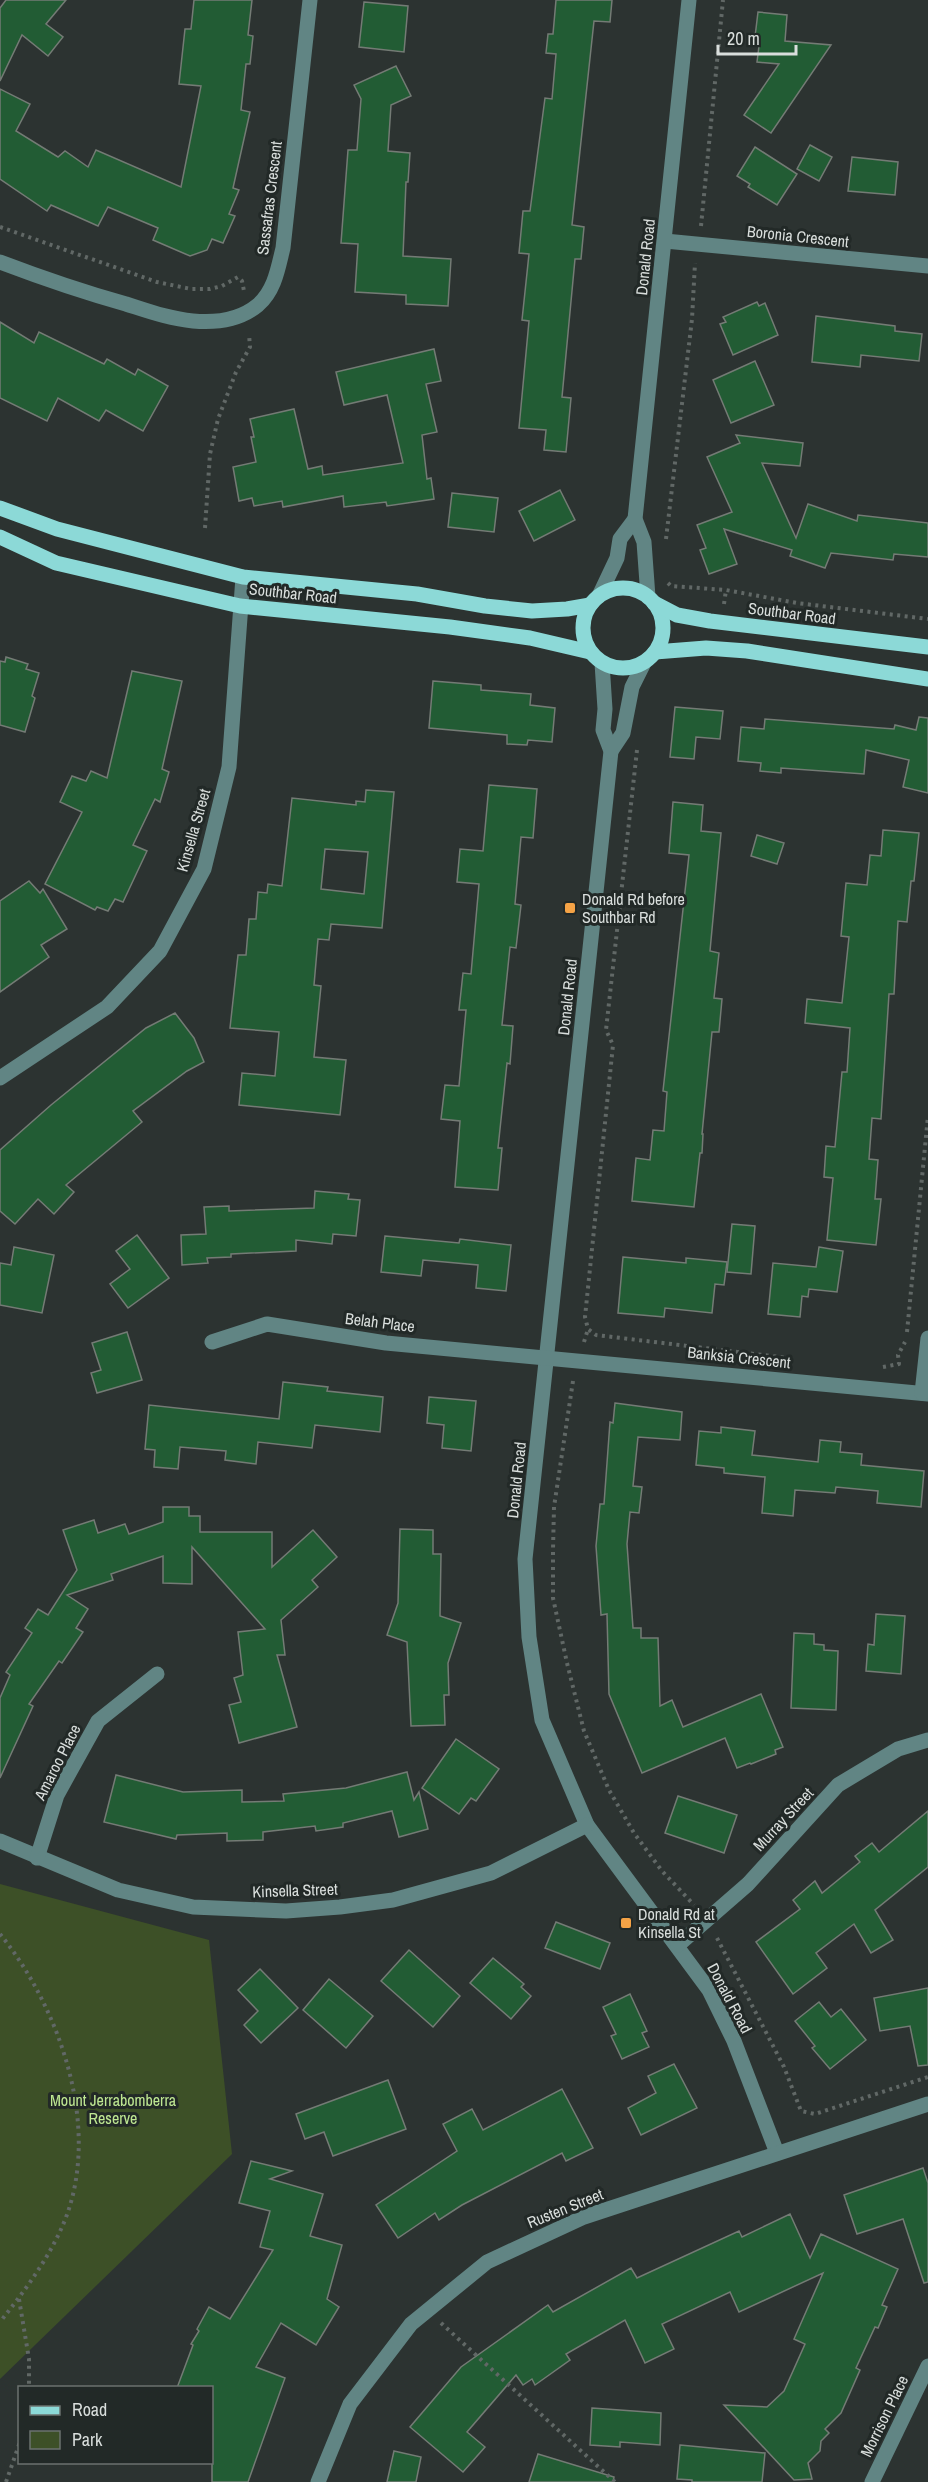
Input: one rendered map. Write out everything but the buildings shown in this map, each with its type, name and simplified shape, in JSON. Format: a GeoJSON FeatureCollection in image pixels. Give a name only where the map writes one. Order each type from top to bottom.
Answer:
{"type":"FeatureCollection","features":[{"type":"Feature","properties":{"kind":"main road","name":"Southbar Road"},"geometry":{"type":"LineString","coordinates":[[0,508],[57,529],[243,577],[417,594],[485,606],[532,611],[567,609],[594,601]]}},
{"type":"Feature","properties":{"kind":"main road","name":"Southbar Road"},"geometry":{"type":"LineString","coordinates":[[0,537],[56,563],[240,606],[450,627],[530,638],[590,652]]}},
{"type":"Feature","properties":{"kind":"main road"},"geometry":{"type":"LineString","coordinates":[[623,589],[636,591],[651,600],[662,619],[663,627],[660,644],[644,663],[619,668],[602,663],[590,652],[584,640],[582,628],[585,616],[594,601],[610,591],[623,589]]}},
{"type":"Feature","properties":{"kind":"main road","name":"Southbar Road"},"geometry":{"type":"LineString","coordinates":[[651,600],[677,615],[722,623],[928,647]]}},
{"type":"Feature","properties":{"kind":"main road"},"geometry":{"type":"LineString","coordinates":[[655,652],[706,648],[747,651],[928,679]]}},
{"type":"Feature","properties":{"kind":"street","name":"Sassafras Crescent"},"geometry":{"type":"LineString","coordinates":[[0,262],[54,283],[171,318],[200,321],[228,319],[248,312],[259,304],[274,282],[283,248],[310,0]]}},
{"type":"Feature","properties":{"kind":"street","name":"Donald Road"},"geometry":{"type":"LineString","coordinates":[[651,600],[644,542],[635,519],[689,0]]}},
{"type":"Feature","properties":{"kind":"street","name":"Boronia Crescent"},"geometry":{"type":"LineString","coordinates":[[665,241],[928,266]]}},
{"type":"Feature","properties":{"kind":"street","name":"Donald Road"},"geometry":{"type":"LineString","coordinates":[[594,601],[617,558],[620,539],[635,519]]}},
{"type":"Feature","properties":{"kind":"street","name":"Kinsella Street"},"geometry":{"type":"LineString","coordinates":[[0,1078],[107,1008],[160,951],[204,869],[229,767],[243,577]]}},
{"type":"Feature","properties":{"kind":"street","name":"Donald Road"},"geometry":{"type":"LineString","coordinates":[[602,663],[605,709],[603,730],[611,751],[525,1559],[529,1637],[542,1720],[588,1825],[709,1990],[734,2041],[777,2153]]}},
{"type":"Feature","properties":{"kind":"street","name":"Donald Road"},"geometry":{"type":"LineString","coordinates":[[611,751],[623,733],[632,687],[644,663]]}},
{"type":"Feature","properties":{"kind":"street","name":"Belah Place"},"geometry":{"type":"LineString","coordinates":[[212,1342],[267,1324],[386,1343],[547,1357]]}},
{"type":"Feature","properties":{"kind":"street"},"geometry":{"type":"LineString","coordinates":[[925,1393],[928,1338]]}},
{"type":"Feature","properties":{"kind":"street","name":"Banksia Crescent"},"geometry":{"type":"LineString","coordinates":[[547,1357],[925,1393]]}},
{"type":"Feature","properties":{"kind":"street","name":"Amaroo Place"},"geometry":{"type":"LineString","coordinates":[[37,1858],[57,1795],[98,1721],[157,1674]]}},
{"type":"Feature","properties":{"kind":"street","name":"Murray Street"},"geometry":{"type":"LineString","coordinates":[[678,1945],[748,1884],[838,1785],[898,1749],[928,1740]]}},
{"type":"Feature","properties":{"kind":"street","name":"Kinsella Street"},"geometry":{"type":"LineString","coordinates":[[0,1841],[118,1890],[193,1907],[286,1911],[393,1900],[491,1873],[588,1825]]}},
{"type":"Feature","properties":{"kind":"street","name":"Rusten Street"},"geometry":{"type":"LineString","coordinates":[[318,2482],[350,2404],[411,2324],[487,2262],[584,2217],[928,2104]]}},
{"type":"Feature","properties":{"kind":"street","name":"Morrison Place"},"geometry":{"type":"LineString","coordinates":[[872,2482],[928,2366]]}},
{"type":"Feature","properties":{"kind":"path"},"geometry":{"type":"LineString","coordinates":[[665,550],[692,319],[723,0]]}},
{"type":"Feature","properties":{"kind":"path"},"geometry":{"type":"LineString","coordinates":[[663,578],[671,586],[726,590],[797,603],[928,619]]}},
{"type":"Feature","properties":{"kind":"path"},"geometry":{"type":"LineString","coordinates":[[722,623],[726,590]]}},
{"type":"Feature","properties":{"kind":"path"},"geometry":{"type":"LineString","coordinates":[[638,740],[606,1029],[613,1045],[585,1317],[588,1329],[571,1394],[554,1507],[553,1598],[567,1663],[584,1731],[609,1790],[634,1833],[662,1871],[690,1899],[722,1945],[780,2058],[801,2111],[815,2114],[928,2077]]}},
{"type":"Feature","properties":{"kind":"path"},"geometry":{"type":"LineString","coordinates":[[877,1366],[899,1364],[898,1355],[904,1345],[909,1324],[928,1116]]}},
{"type":"Feature","properties":{"kind":"path"},"geometry":{"type":"LineString","coordinates":[[588,1329],[596,1335],[620,1339],[790,1358]]}},
{"type":"Feature","properties":{"kind":"path"},"geometry":{"type":"LineString","coordinates":[[0,1934],[30,1974],[47,2012],[72,2083],[79,2130],[77,2172],[72,2200],[62,2228],[19,2298],[0,2322]]}},
{"type":"Feature","properties":{"kind":"path"},"geometry":{"type":"LineString","coordinates":[[19,2298],[29,2359],[29,2386]]}},
{"type":"Feature","properties":{"kind":"path"},"geometry":{"type":"LineString","coordinates":[[427,2311],[615,2482]]}},
{"type":"Feature","properties":{"kind":"path"},"geometry":{"type":"LineString","coordinates":[[6,2482],[18,2448]]}},
{"type":"Feature","properties":{"kind":"green space","name":"Mount Jerrabomberra Reserve"},"geometry":{"type":"Polygon","coordinates":[[[0,1884],[209,1940],[232,2154],[0,2379],[0,1884]]]}},
{"type":"Feature","properties":{"kind":"place","name":"Donald Rd before Southbar Rd"},"geometry":{"type":"Point","coordinates":[570,908]}},
{"type":"Feature","properties":{"kind":"place","name":"Donald Rd at Kinsella St"},"geometry":{"type":"Point","coordinates":[626,1923]}}]}
